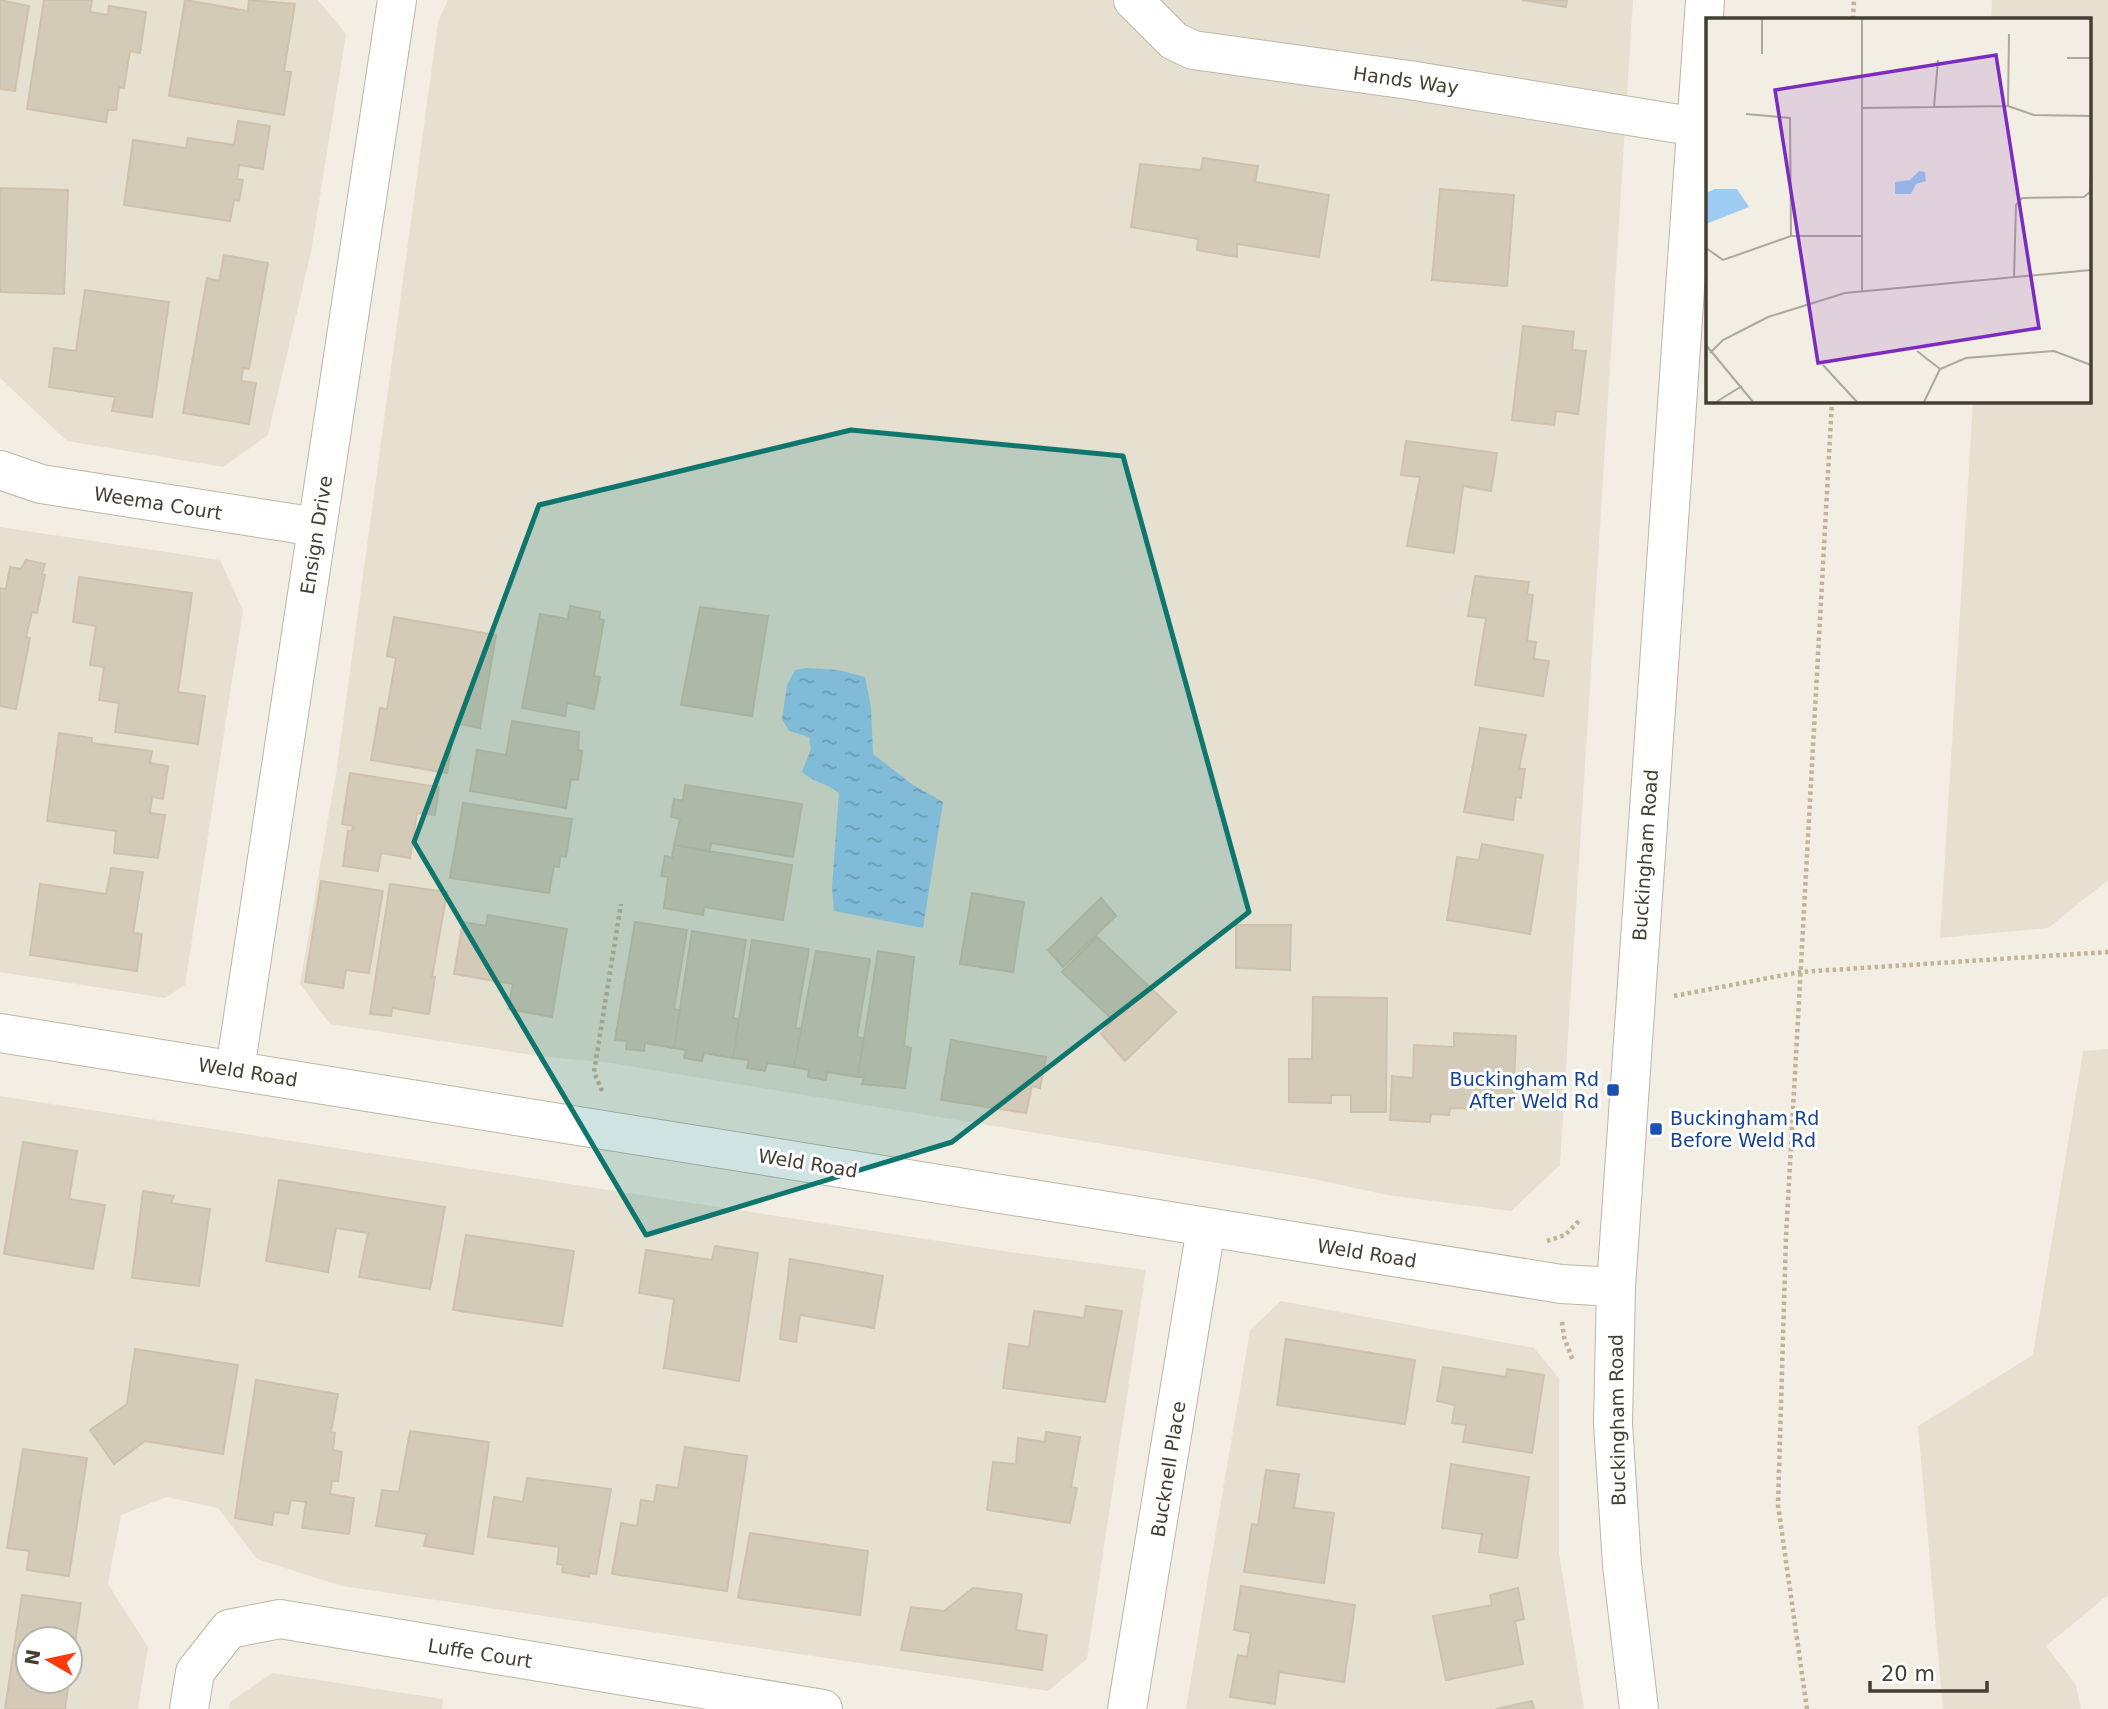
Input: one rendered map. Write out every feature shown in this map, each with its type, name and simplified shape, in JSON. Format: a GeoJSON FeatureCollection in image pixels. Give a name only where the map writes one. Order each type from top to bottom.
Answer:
{"type":"FeatureCollection","features":[{"type":"Feature","properties":{"kind":"street","name":"Ensign Drive"},"geometry":{"type":"LineString","coordinates":[[235,1070],[397,0]]}},
{"type":"Feature","properties":{"kind":"street","name":"Hands Way"},"geometry":{"type":"LineString","coordinates":[[1133,0],[1174,41],[1193,50],[1409,80],[1697,127]]}},
{"type":"Feature","properties":{"kind":"street","name":"Buckingham Road"},"geometry":{"type":"LineString","coordinates":[[1639,1709],[1622,1566],[1613,1423],[1616,1287],[1705,0]]}},
{"type":"Feature","properties":{"kind":"street","name":"Weema Court"},"geometry":{"type":"LineString","coordinates":[[0,470],[41,484],[317,527]]}},
{"type":"Feature","properties":{"kind":"street","name":"Weld Road"},"geometry":{"type":"LineString","coordinates":[[0,1033],[1561,1284],[1616,1287]]}},
{"type":"Feature","properties":{"kind":"street","name":"Bucknell Place"},"geometry":{"type":"LineString","coordinates":[[1127,1709],[1206,1228]]}},
{"type":"Feature","properties":{"kind":"street","name":"Luffe Court"},"geometry":{"type":"LineString","coordinates":[[189,1709],[195,1672],[229,1629],[280,1619],[822,1709]]}},
{"type":"Feature","properties":{"kind":"path"},"geometry":{"type":"LineString","coordinates":[[1853,18],[1854,0]]}},
{"type":"Feature","properties":{"kind":"path"},"geometry":{"type":"LineString","coordinates":[[1807,1709],[1778,1505],[1786,1237],[1832,402]]}},
{"type":"Feature","properties":{"kind":"path"},"geometry":{"type":"LineString","coordinates":[[607,1096],[598,1085],[594,1072],[621,904]]}},
{"type":"Feature","properties":{"kind":"path"},"geometry":{"type":"LineString","coordinates":[[1635,1003],[1800,972],[2108,952]]}},
{"type":"Feature","properties":{"kind":"path"},"geometry":{"type":"LineString","coordinates":[[1536,1244],[1565,1234],[1582,1219],[1584,1208]]}},
{"type":"Feature","properties":{"kind":"highlighted area"},"geometry":{"type":"Polygon","coordinates":[[[851,430],[1123,456],[1249,912],[952,1142],[646,1235],[414,842],[539,505],[851,430]]]}},
{"type":"Feature","properties":{"kind":"shaded area"},"geometry":{"type":"Polygon","coordinates":[[[0,0],[318,0],[346,34],[311,252],[268,435],[223,467],[67,441],[0,378],[0,0]]]}},
{"type":"Feature","properties":{"kind":"shaded area"},"geometry":{"type":"Polygon","coordinates":[[[448,0],[1633,0],[1560,1165],[1511,1211],[1387,1195],[1309,1178],[611,1063],[539,1056],[330,1024],[300,984],[337,767],[438,22],[448,0]]]}},
{"type":"Feature","properties":{"kind":"shaded area"},"geometry":{"type":"Polygon","coordinates":[[[1992,0],[2108,0],[2108,880],[2048,928],[1940,938],[1973,402],[2090,402],[2090,18],[1991,18],[1992,0]]]}},
{"type":"Feature","properties":{"kind":"shaded area"},"geometry":{"type":"Polygon","coordinates":[[[0,527],[220,560],[243,610],[185,985],[165,998],[0,972],[0,527]]]}},
{"type":"Feature","properties":{"kind":"shaded area"},"geometry":{"type":"Polygon","coordinates":[[[2108,1049],[2108,1595],[2046,1646],[2076,1685],[2081,1709],[1943,1709],[1918,1426],[2033,1355],[2083,1051],[2108,1049]]]}},
{"type":"Feature","properties":{"kind":"shaded area"},"geometry":{"type":"Polygon","coordinates":[[[0,1096],[1010,1252],[1146,1270],[1087,1659],[1048,1691],[342,1586],[257,1559],[218,1508],[167,1497],[121,1515],[108,1584],[148,1647],[138,1709],[0,1709],[0,1096]]]}},
{"type":"Feature","properties":{"kind":"shaded area"},"geometry":{"type":"Polygon","coordinates":[[[1281,1301],[1534,1348],[1559,1378],[1559,1553],[1584,1709],[1186,1709],[1250,1330],[1281,1301]]]}},
{"type":"Feature","properties":{"kind":"shaded area"},"geometry":{"type":"Polygon","coordinates":[[[272,1673],[443,1699],[442,1709],[229,1709],[230,1702],[272,1673]]]}},
{"type":"Feature","properties":{"kind":"water"},"geometry":{"type":"Polygon","coordinates":[[[795,670],[838,670],[865,677],[871,708],[873,754],[913,785],[943,802],[923,928],[834,911],[832,887],[839,793],[802,772],[811,749],[809,737],[789,731],[782,719],[787,685],[795,670]]]}},
{"type":"Feature","properties":{"kind":"building"},"geometry":{"type":"Polygon","coordinates":[[[0,0],[29,6],[15,91],[0,89],[0,0]]]}},
{"type":"Feature","properties":{"kind":"building"},"geometry":{"type":"Polygon","coordinates":[[[44,0],[92,0],[90,12],[108,15],[109,6],[146,12],[140,53],[130,51],[124,88],[119,87],[116,110],[108,110],[106,122],[27,109],[44,0]]]}},
{"type":"Feature","properties":{"kind":"building"},"geometry":{"type":"Polygon","coordinates":[[[185,0],[248,11],[249,0],[295,4],[284,71],[291,72],[284,115],[169,96],[185,0]]]}},
{"type":"Feature","properties":{"kind":"building"},"geometry":{"type":"Polygon","coordinates":[[[1522,0],[1567,0],[1566,7],[1522,0]]]}},
{"type":"Feature","properties":{"kind":"building"},"geometry":{"type":"Polygon","coordinates":[[[238,121],[270,126],[263,169],[239,165],[237,179],[243,180],[239,201],[234,200],[230,221],[124,205],[133,140],[186,148],[188,138],[234,145],[238,121]]]}},
{"type":"Feature","properties":{"kind":"building"},"geometry":{"type":"Polygon","coordinates":[[[1203,158],[1258,166],[1255,182],[1329,195],[1319,257],[1237,244],[1237,257],[1197,250],[1198,239],[1131,227],[1140,164],[1201,170],[1203,158]]]}},
{"type":"Feature","properties":{"kind":"building"},"geometry":{"type":"Polygon","coordinates":[[[0,188],[68,190],[64,294],[0,292],[0,188]]]}},
{"type":"Feature","properties":{"kind":"building"},"geometry":{"type":"Polygon","coordinates":[[[1440,189],[1514,195],[1507,286],[1432,280],[1440,189]]]}},
{"type":"Feature","properties":{"kind":"building"},"geometry":{"type":"Polygon","coordinates":[[[224,255],[268,263],[249,369],[243,368],[241,381],[256,383],[249,424],[183,413],[207,278],[219,281],[224,255]]]}},
{"type":"Feature","properties":{"kind":"building"},"geometry":{"type":"Polygon","coordinates":[[[85,290],[169,302],[152,417],[112,411],[115,397],[49,387],[54,348],[76,351],[85,290]]]}},
{"type":"Feature","properties":{"kind":"building"},"geometry":{"type":"Polygon","coordinates":[[[1523,326],[1574,332],[1572,350],[1586,351],[1578,414],[1556,411],[1554,425],[1512,420],[1523,326]]]}},
{"type":"Feature","properties":{"kind":"building"},"geometry":{"type":"Polygon","coordinates":[[[1406,441],[1497,453],[1491,491],[1463,486],[1454,553],[1407,546],[1420,477],[1401,475],[1406,441]]]}},
{"type":"Feature","properties":{"kind":"building"},"geometry":{"type":"Polygon","coordinates":[[[26,560],[45,564],[42,574],[45,575],[37,613],[32,612],[26,637],[30,638],[16,709],[0,706],[0,588],[6,589],[10,567],[21,569],[26,560]]]}},
{"type":"Feature","properties":{"kind":"building"},"geometry":{"type":"Polygon","coordinates":[[[1475,576],[1529,582],[1527,594],[1533,595],[1527,641],[1536,642],[1534,659],[1549,661],[1543,696],[1475,685],[1486,618],[1468,616],[1475,576]]]}},
{"type":"Feature","properties":{"kind":"building"},"geometry":{"type":"Polygon","coordinates":[[[79,577],[192,593],[178,692],[205,696],[198,744],[115,732],[119,703],[99,700],[104,667],[90,665],[96,626],[73,622],[79,577]]]}},
{"type":"Feature","properties":{"kind":"building"},"geometry":{"type":"Polygon","coordinates":[[[570,606],[600,612],[599,619],[604,620],[594,676],[600,677],[594,709],[567,703],[565,716],[522,708],[540,614],[568,619],[570,606]]]}},
{"type":"Feature","properties":{"kind":"building"},"geometry":{"type":"Polygon","coordinates":[[[700,607],[768,616],[752,716],[681,705],[700,607]]]}},
{"type":"Feature","properties":{"kind":"building"},"geometry":{"type":"Polygon","coordinates":[[[394,617],[496,635],[480,728],[455,723],[447,773],[371,760],[380,708],[387,709],[396,658],[387,656],[394,617]]]}},
{"type":"Feature","properties":{"kind":"building"},"geometry":{"type":"Polygon","coordinates":[[[512,721],[579,732],[578,750],[582,751],[578,780],[571,779],[566,808],[470,791],[477,750],[506,755],[512,721]]]}},
{"type":"Feature","properties":{"kind":"building"},"geometry":{"type":"Polygon","coordinates":[[[1480,728],[1526,735],[1519,769],[1525,769],[1521,798],[1516,797],[1513,820],[1464,812],[1480,728]]]}},
{"type":"Feature","properties":{"kind":"building"},"geometry":{"type":"Polygon","coordinates":[[[59,733],[92,738],[92,743],[152,751],[150,763],[168,766],[163,799],[152,797],[150,813],[165,815],[158,858],[114,853],[116,831],[47,821],[59,733]]]}},
{"type":"Feature","properties":{"kind":"building"},"geometry":{"type":"Polygon","coordinates":[[[350,773],[439,787],[435,815],[417,813],[410,858],[381,853],[378,871],[343,866],[348,831],[352,831],[353,826],[342,824],[350,773]]]}},
{"type":"Feature","properties":{"kind":"building"},"geometry":{"type":"Polygon","coordinates":[[[685,785],[802,804],[793,857],[711,843],[710,852],[674,845],[680,819],[671,817],[674,799],[683,801],[685,785]]]}},
{"type":"Feature","properties":{"kind":"building"},"geometry":{"type":"Polygon","coordinates":[[[463,803],[572,819],[566,857],[560,856],[559,867],[554,866],[549,893],[450,878],[463,803]]]}},
{"type":"Feature","properties":{"kind":"building"},"geometry":{"type":"Polygon","coordinates":[[[1482,844],[1543,855],[1530,934],[1447,920],[1457,857],[1479,860],[1482,844]]]}},
{"type":"Feature","properties":{"kind":"building"},"geometry":{"type":"Polygon","coordinates":[[[674,845],[792,865],[783,920],[704,907],[703,915],[664,908],[668,877],[661,876],[665,856],[672,858],[674,845]]]}},
{"type":"Feature","properties":{"kind":"building"},"geometry":{"type":"Polygon","coordinates":[[[111,868],[143,872],[133,933],[142,934],[137,971],[30,955],[40,884],[106,894],[111,868]]]}},
{"type":"Feature","properties":{"kind":"building"},"geometry":{"type":"Polygon","coordinates":[[[321,881],[383,891],[369,973],[346,970],[343,988],[305,982],[321,881]]]}},
{"type":"Feature","properties":{"kind":"building"},"geometry":{"type":"Polygon","coordinates":[[[390,884],[447,892],[432,977],[435,977],[429,1014],[392,1008],[391,1016],[370,1014],[390,884]]]}},
{"type":"Feature","properties":{"kind":"building"},"geometry":{"type":"Polygon","coordinates":[[[972,893],[1024,902],[1013,972],[960,964],[972,893]]]}},
{"type":"Feature","properties":{"kind":"building"},"geometry":{"type":"Polygon","coordinates":[[[1101,898],[1116,916],[1063,967],[1048,950],[1101,898]]]}},
{"type":"Feature","properties":{"kind":"building"},"geometry":{"type":"Polygon","coordinates":[[[488,915],[567,929],[552,1017],[508,1009],[513,984],[454,974],[463,922],[486,926],[488,915]]]}},
{"type":"Feature","properties":{"kind":"building"},"geometry":{"type":"Polygon","coordinates":[[[635,922],[687,930],[674,1009],[680,1010],[674,1048],[645,1043],[644,1051],[626,1049],[627,1041],[615,1040],[635,922]]]}},
{"type":"Feature","properties":{"kind":"building"},"geometry":{"type":"Polygon","coordinates":[[[1236,925],[1291,925],[1290,970],[1236,968],[1236,925]]]}},
{"type":"Feature","properties":{"kind":"building"},"geometry":{"type":"Polygon","coordinates":[[[692,931],[746,940],[733,1018],[739,1019],[733,1058],[704,1053],[702,1061],[684,1058],[686,1050],[674,1048],[692,931]]]}},
{"type":"Feature","properties":{"kind":"building"},"geometry":{"type":"Polygon","coordinates":[[[1097,937],[1176,1012],[1125,1061],[1101,1034],[1113,1020],[1062,972],[1097,937]]]}},
{"type":"Feature","properties":{"kind":"building"},"geometry":{"type":"Polygon","coordinates":[[[752,940],[809,949],[795,1028],[801,1029],[794,1067],[767,1063],[765,1071],[747,1068],[749,1060],[733,1058],[752,940]]]}},
{"type":"Feature","properties":{"kind":"building"},"geometry":{"type":"Polygon","coordinates":[[[816,951],[870,959],[857,1037],[863,1038],[858,1077],[827,1072],[826,1080],[808,1077],[809,1070],[794,1067],[816,951]]]}},
{"type":"Feature","properties":{"kind":"building"},"geometry":{"type":"Polygon","coordinates":[[[878,951],[914,957],[904,1046],[911,1048],[905,1088],[862,1084],[864,1077],[858,1077],[878,951]]]}},
{"type":"Feature","properties":{"kind":"building"},"geometry":{"type":"Polygon","coordinates":[[[1313,997],[1387,998],[1386,1112],[1351,1112],[1351,1095],[1331,1095],[1331,1103],[1289,1102],[1289,1059],[1312,1059],[1313,997]]]}},
{"type":"Feature","properties":{"kind":"building"},"geometry":{"type":"Polygon","coordinates":[[[1454,1033],[1516,1036],[1513,1105],[1489,1104],[1489,1109],[1450,1108],[1449,1115],[1431,1114],[1430,1122],[1390,1120],[1392,1076],[1413,1078],[1414,1045],[1454,1047],[1454,1033]]]}},
{"type":"Feature","properties":{"kind":"building"},"geometry":{"type":"Polygon","coordinates":[[[951,1040],[1046,1057],[1040,1088],[1032,1086],[1026,1113],[941,1100],[951,1040]]]}},
{"type":"Feature","properties":{"kind":"building"},"geometry":{"type":"Polygon","coordinates":[[[23,1142],[77,1151],[69,1199],[105,1205],[93,1269],[4,1254],[23,1142]]]}},
{"type":"Feature","properties":{"kind":"building"},"geometry":{"type":"Polygon","coordinates":[[[279,1180],[445,1207],[430,1289],[359,1277],[368,1233],[336,1228],[328,1272],[266,1261],[279,1180]]]}},
{"type":"Feature","properties":{"kind":"building"},"geometry":{"type":"Polygon","coordinates":[[[143,1191],[174,1196],[171,1203],[210,1209],[199,1286],[132,1278],[143,1191]]]}},
{"type":"Feature","properties":{"kind":"building"},"geometry":{"type":"Polygon","coordinates":[[[466,1235],[574,1251],[562,1326],[453,1310],[466,1235]]]}},
{"type":"Feature","properties":{"kind":"building"},"geometry":{"type":"Polygon","coordinates":[[[715,1246],[758,1253],[739,1381],[664,1368],[674,1299],[639,1293],[646,1250],[712,1260],[715,1246]]]}},
{"type":"Feature","properties":{"kind":"building"},"geometry":{"type":"Polygon","coordinates":[[[790,1259],[883,1276],[874,1328],[800,1315],[796,1342],[780,1339],[790,1259]]]}},
{"type":"Feature","properties":{"kind":"building"},"geometry":{"type":"Polygon","coordinates":[[[1086,1306],[1122,1311],[1105,1402],[1003,1388],[1009,1344],[1029,1347],[1034,1311],[1084,1318],[1086,1306]]]}},
{"type":"Feature","properties":{"kind":"building"},"geometry":{"type":"Polygon","coordinates":[[[1286,1339],[1415,1360],[1405,1424],[1277,1405],[1286,1339]]]}},
{"type":"Feature","properties":{"kind":"building"},"geometry":{"type":"Polygon","coordinates":[[[135,1349],[238,1365],[223,1454],[145,1441],[114,1464],[90,1430],[127,1404],[135,1349]]]}},
{"type":"Feature","properties":{"kind":"building"},"geometry":{"type":"Polygon","coordinates":[[[1443,1367],[1506,1377],[1507,1369],[1544,1375],[1532,1453],[1463,1442],[1466,1425],[1452,1423],[1455,1405],[1437,1401],[1443,1367]]]}},
{"type":"Feature","properties":{"kind":"building"},"geometry":{"type":"Polygon","coordinates":[[[256,1380],[338,1394],[331,1432],[335,1433],[333,1450],[342,1452],[338,1481],[332,1481],[330,1494],[354,1498],[349,1534],[302,1528],[306,1502],[291,1500],[288,1514],[274,1512],[272,1525],[235,1518],[256,1380]]]}},
{"type":"Feature","properties":{"kind":"building"},"geometry":{"type":"Polygon","coordinates":[[[410,1431],[489,1442],[473,1554],[424,1546],[427,1534],[376,1526],[382,1490],[399,1492],[410,1431]]]}},
{"type":"Feature","properties":{"kind":"building"},"geometry":{"type":"Polygon","coordinates":[[[1046,1432],[1080,1437],[1071,1487],[1077,1488],[1070,1523],[987,1510],[993,1462],[1016,1464],[1018,1438],[1045,1442],[1046,1432]]]}},
{"type":"Feature","properties":{"kind":"building"},"geometry":{"type":"Polygon","coordinates":[[[685,1447],[747,1456],[727,1591],[612,1574],[621,1523],[637,1526],[641,1500],[654,1502],[657,1485],[678,1488],[685,1447]]]}},
{"type":"Feature","properties":{"kind":"building"},"geometry":{"type":"Polygon","coordinates":[[[23,1449],[87,1458],[69,1576],[27,1570],[29,1551],[7,1548],[23,1449]]]}},
{"type":"Feature","properties":{"kind":"building"},"geometry":{"type":"Polygon","coordinates":[[[1451,1464],[1529,1477],[1517,1558],[1479,1552],[1482,1534],[1442,1528],[1451,1464]]]}},
{"type":"Feature","properties":{"kind":"building"},"geometry":{"type":"Polygon","coordinates":[[[1266,1470],[1299,1474],[1294,1508],[1334,1513],[1324,1583],[1244,1572],[1252,1524],[1258,1525],[1266,1470]]]}},
{"type":"Feature","properties":{"kind":"building"},"geometry":{"type":"Polygon","coordinates":[[[527,1478],[611,1489],[596,1574],[589,1573],[589,1577],[562,1572],[563,1565],[557,1564],[559,1547],[488,1537],[494,1497],[523,1502],[527,1478]]]}},
{"type":"Feature","properties":{"kind":"building"},"geometry":{"type":"Polygon","coordinates":[[[750,1533],[868,1551],[860,1615],[738,1598],[750,1533]]]}},
{"type":"Feature","properties":{"kind":"building"},"geometry":{"type":"Polygon","coordinates":[[[1241,1586],[1355,1605],[1344,1682],[1279,1672],[1275,1704],[1230,1697],[1238,1655],[1247,1657],[1251,1633],[1234,1630],[1241,1586]]]}},
{"type":"Feature","properties":{"kind":"building"},"geometry":{"type":"Polygon","coordinates":[[[973,1588],[1022,1594],[1016,1630],[1047,1635],[1042,1670],[901,1650],[911,1607],[944,1611],[973,1588]]]}},
{"type":"Feature","properties":{"kind":"building"},"geometry":{"type":"Polygon","coordinates":[[[1518,1588],[1524,1619],[1515,1621],[1523,1664],[1446,1680],[1433,1616],[1492,1605],[1490,1595],[1518,1588]]]}},
{"type":"Feature","properties":{"kind":"building"},"geometry":{"type":"Polygon","coordinates":[[[22,1595],[81,1603],[78,1625],[18,1625],[22,1595]]]}},
{"type":"Feature","properties":{"kind":"building"},"geometry":{"type":"Polygon","coordinates":[[[14,1649],[14,1695],[67,1695],[65,1709],[5,1709],[14,1649]]]}},
{"type":"Feature","properties":{"kind":"building"},"geometry":{"type":"Polygon","coordinates":[[[1532,1701],[1534,1709],[1496,1709],[1532,1701]]]}},
{"type":"Feature","properties":{"kind":"place","name":"Buckingham Rd After Weld Rd"},"geometry":{"type":"Point","coordinates":[1613,1090]}},
{"type":"Feature","properties":{"kind":"place","name":"Buckingham Rd Before Weld Rd"},"geometry":{"type":"Point","coordinates":[1656,1129]}}]}
